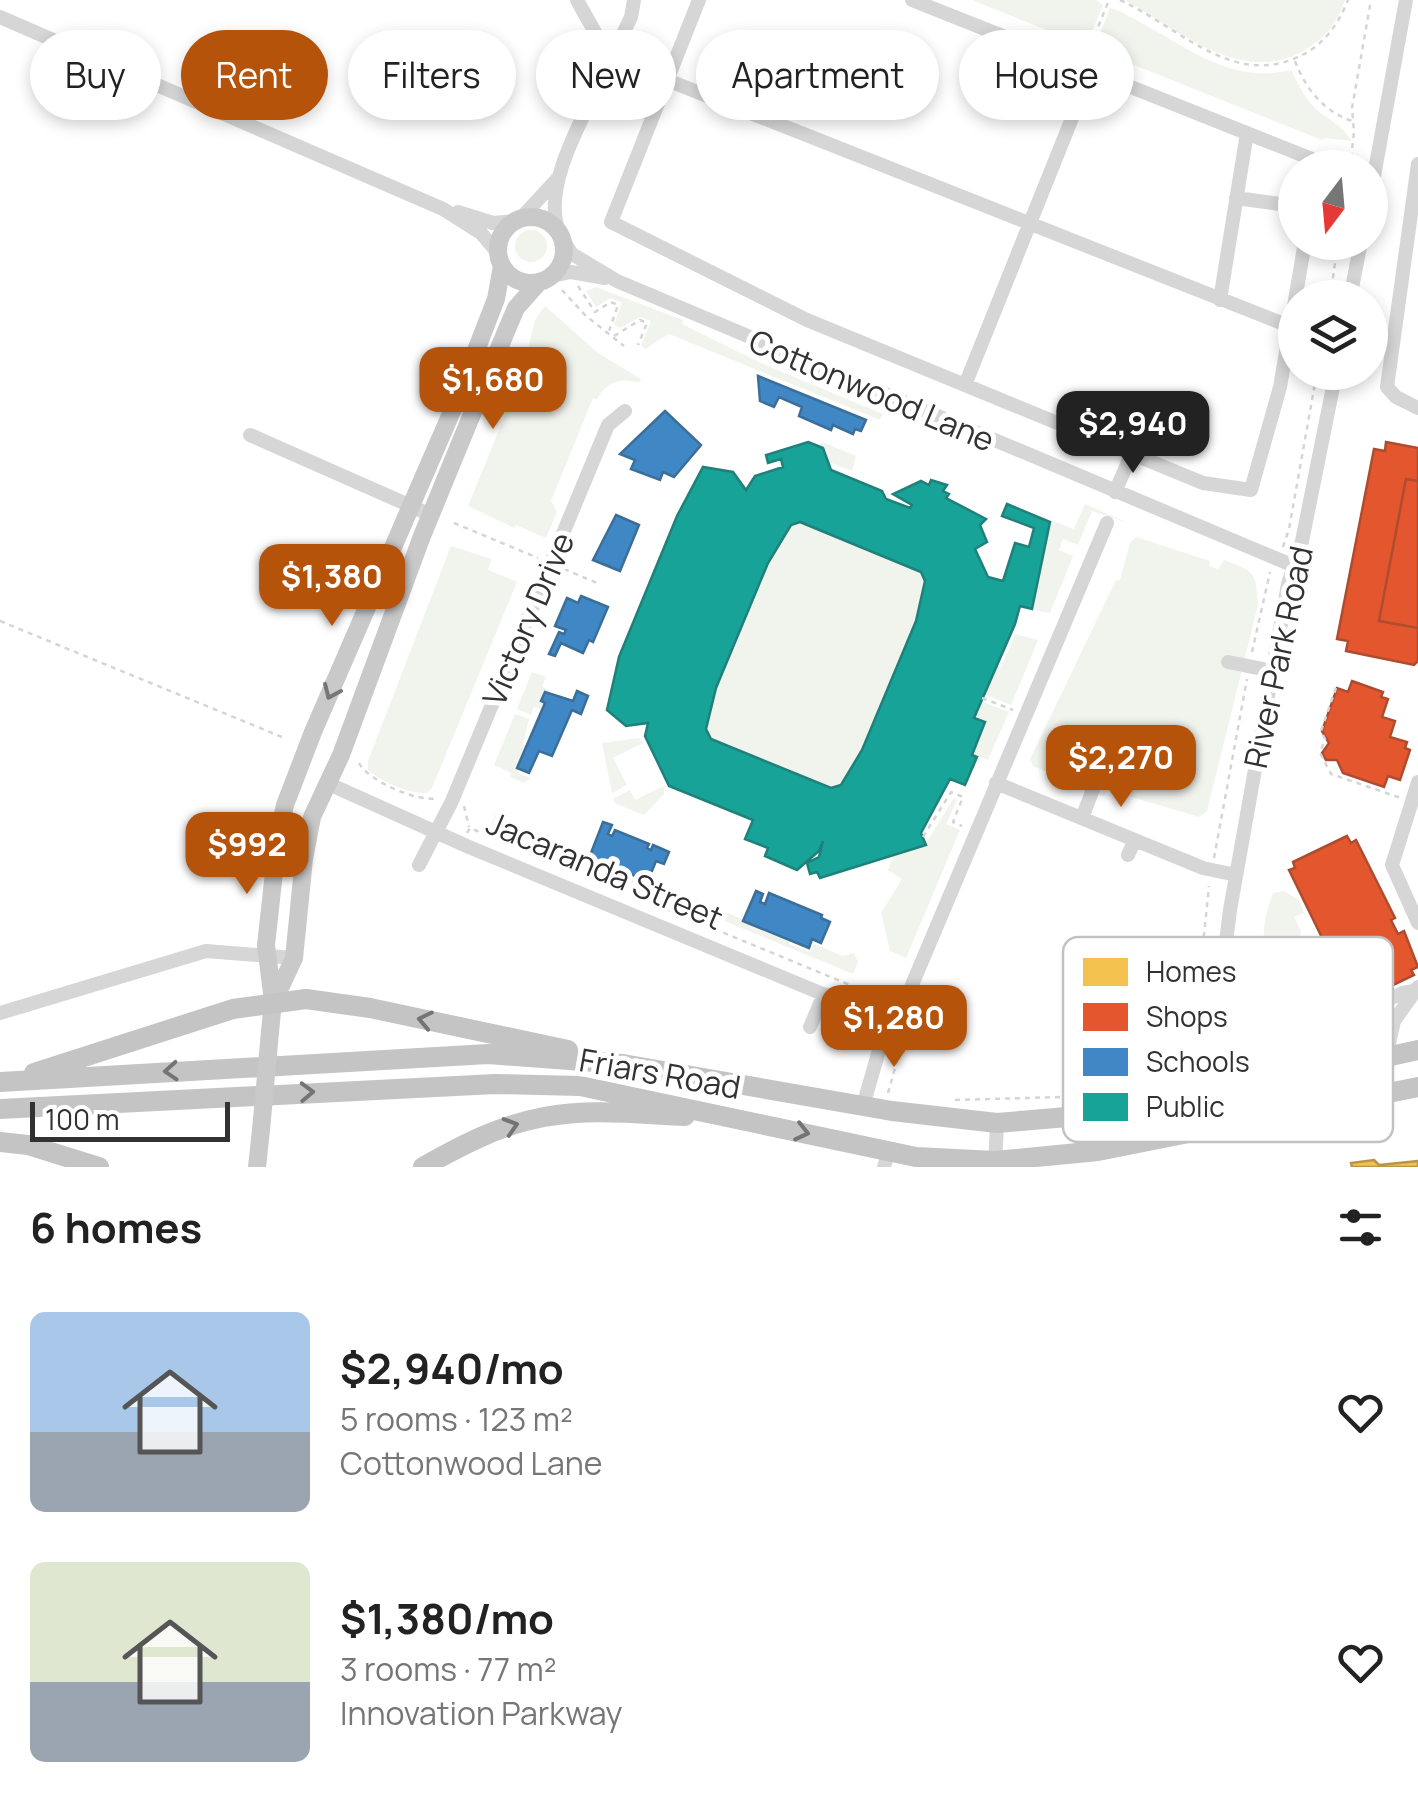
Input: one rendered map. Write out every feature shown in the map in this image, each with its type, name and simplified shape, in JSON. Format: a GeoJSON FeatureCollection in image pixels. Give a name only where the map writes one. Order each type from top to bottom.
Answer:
{"type":"FeatureCollection","features":[{"type":"Feature","properties":{"kind":"highway"},"geometry":{"type":"LineString","coordinates":[[4,1082],[179,1024],[273,1001],[314,999],[547,1044],[622,1064]]}},
{"type":"Feature","properties":{"kind":"highway","name":"Friars Road"},"geometry":{"type":"LineString","coordinates":[[1393,1055],[1418,1050]]}},
{"type":"Feature","properties":{"kind":"highway","name":"Friars Road"},"geometry":{"type":"LineString","coordinates":[[4,1082],[488,1054],[622,1064],[959,1121],[997,1123],[1063,1117]]}},
{"type":"Feature","properties":{"kind":"highway","name":"Friars Road"},"geometry":{"type":"LineString","coordinates":[[0,1109],[495,1084],[580,1086],[735,1117],[886,1159],[916,1157],[995,1164],[1142,1142]]}},
{"type":"Feature","properties":{"kind":"highway","name":"Friars Road"},"geometry":{"type":"LineString","coordinates":[[1393,1092],[1418,1087]]}},
{"type":"Feature","properties":{"kind":"highway"},"geometry":{"type":"LineString","coordinates":[[422,1167],[474,1138],[548,1116],[586,1113],[735,1117]]}},
{"type":"Feature","properties":{"kind":"highway"},"geometry":{"type":"LineString","coordinates":[[0,1142],[28,1144],[99,1167]]}},
{"type":"Feature","properties":{"kind":"main road"},"geometry":{"type":"LineString","coordinates":[[257,1167],[273,1001],[265,956],[278,836],[298,771],[490,314],[504,230],[518,219],[547,220],[561,237],[564,257],[551,282],[516,308],[511,318],[329,784],[312,817],[294,958],[273,1001]]}},
{"type":"Feature","properties":{"kind":"main road"},"geometry":{"type":"LineString","coordinates":[[500,259],[518,280],[551,282]]}},
{"type":"Feature","properties":{"kind":"main road","name":"Jacaranda Street"},"geometry":{"type":"LineString","coordinates":[[298,771],[329,784]]}},
{"type":"Feature","properties":{"kind":"street"},"geometry":{"type":"LineString","coordinates":[[578,0],[594,30]]}},
{"type":"Feature","properties":{"kind":"street"},"geometry":{"type":"LineString","coordinates":[[624,30],[634,0]]}},
{"type":"Feature","properties":{"kind":"street"},"geometry":{"type":"LineString","coordinates":[[676,58],[700,0]]}},
{"type":"Feature","properties":{"kind":"street"},"geometry":{"type":"LineString","coordinates":[[912,0],[988,30]]}},
{"type":"Feature","properties":{"kind":"street"},"geometry":{"type":"LineString","coordinates":[[1379,150],[1406,0]]}},
{"type":"Feature","properties":{"kind":"street"},"geometry":{"type":"LineString","coordinates":[[0,16],[443,209],[481,233],[500,259]]}},
{"type":"Feature","properties":{"kind":"street"},"geometry":{"type":"LineString","coordinates":[[676,84],[1278,323]]}},
{"type":"Feature","properties":{"kind":"street"},"geometry":{"type":"LineString","coordinates":[[1134,88],[1289,150]]}},
{"type":"Feature","properties":{"kind":"street"},"geometry":{"type":"LineString","coordinates":[[561,237],[552,215],[558,177],[582,120]]}},
{"type":"Feature","properties":{"kind":"street"},"geometry":{"type":"LineString","coordinates":[[652,120],[612,222],[807,320],[1203,483],[1250,490],[1279,390]]}},
{"type":"Feature","properties":{"kind":"street"},"geometry":{"type":"LineString","coordinates":[[966,385],[1068,120]]}},
{"type":"Feature","properties":{"kind":"street"},"geometry":{"type":"LineString","coordinates":[[1220,300],[1246,133]]}},
{"type":"Feature","properties":{"kind":"street"},"geometry":{"type":"LineString","coordinates":[[1418,164],[1387,387],[1418,408]]}},
{"type":"Feature","properties":{"kind":"street"},"geometry":{"type":"LineString","coordinates":[[443,209],[493,222],[518,219],[558,177]]}},
{"type":"Feature","properties":{"kind":"street"},"geometry":{"type":"LineString","coordinates":[[1236,198],[1278,204]]}},
{"type":"Feature","properties":{"kind":"street","name":"Cottonwood Lane"},"geometry":{"type":"LineString","coordinates":[[561,237],[572,254],[617,281],[1294,566]]}},
{"type":"Feature","properties":{"kind":"street","name":"Cottonwood Lane"},"geometry":{"type":"LineString","coordinates":[[551,282],[572,272],[617,281]]}},
{"type":"Feature","properties":{"kind":"street","name":"River Park Road"},"geometry":{"type":"LineString","coordinates":[[1226,937],[1272,671],[1332,390]]}},
{"type":"Feature","properties":{"kind":"street","name":"Victory Drive"},"geometry":{"type":"LineString","coordinates":[[419,865],[452,800],[608,425],[626,411]]}},
{"type":"Feature","properties":{"kind":"street"},"geometry":{"type":"LineString","coordinates":[[250,435],[431,515]]}},
{"type":"Feature","properties":{"kind":"street"},"geometry":{"type":"LineString","coordinates":[[1115,492],[1132,454]]}},
{"type":"Feature","properties":{"kind":"street"},"geometry":{"type":"LineString","coordinates":[[863,1106],[878,1050],[910,992],[1107,523]]}},
{"type":"Feature","properties":{"kind":"street"},"geometry":{"type":"LineString","coordinates":[[1228,662],[1272,671]]}},
{"type":"Feature","properties":{"kind":"street"},"geometry":{"type":"LineString","coordinates":[[1418,782],[1392,865],[1418,923]]}},
{"type":"Feature","properties":{"kind":"street"},"geometry":{"type":"LineString","coordinates":[[996,783],[1203,868],[1236,875]]}},
{"type":"Feature","properties":{"kind":"street","name":"Jacaranda Street"},"geometry":{"type":"LineString","coordinates":[[329,784],[824,994],[928,1033]]}},
{"type":"Feature","properties":{"kind":"street"},"geometry":{"type":"LineString","coordinates":[[1082,818],[1095,784]]}},
{"type":"Feature","properties":{"kind":"street"},"geometry":{"type":"LineString","coordinates":[[1128,854],[1134,840]]}},
{"type":"Feature","properties":{"kind":"street"},"geometry":{"type":"LineString","coordinates":[[0,1013],[197,952],[294,958]]}},
{"type":"Feature","properties":{"kind":"street"},"geometry":{"type":"LineString","coordinates":[[1393,1026],[1416,989]]}},
{"type":"Feature","properties":{"kind":"street"},"geometry":{"type":"LineString","coordinates":[[810,1027],[824,994]]}},
{"type":"Feature","properties":{"kind":"street"},"geometry":{"type":"LineString","coordinates":[[995,1164],[997,1123]]}},
{"type":"Feature","properties":{"kind":"path"},"geometry":{"type":"LineString","coordinates":[[1099,30],[1109,0]]}},
{"type":"Feature","properties":{"kind":"path"},"geometry":{"type":"LineString","coordinates":[[1120,0],[1218,56],[1243,65],[1294,59],[1323,40],[1348,0]]}},
{"type":"Feature","properties":{"kind":"path"},"geometry":{"type":"LineString","coordinates":[[1351,150],[1371,0]]}},
{"type":"Feature","properties":{"kind":"path"},"geometry":{"type":"LineString","coordinates":[[1294,59],[1318,99],[1352,121]]}},
{"type":"Feature","properties":{"kind":"path"},"geometry":{"type":"LineString","coordinates":[[551,282],[624,346]]}},
{"type":"Feature","properties":{"kind":"path"},"geometry":{"type":"LineString","coordinates":[[577,285],[595,312],[611,302],[618,305],[610,335]]}},
{"type":"Feature","properties":{"kind":"path"},"geometry":{"type":"LineString","coordinates":[[610,335],[640,320],[647,323],[638,344]]}},
{"type":"Feature","properties":{"kind":"path"},"geometry":{"type":"LineString","coordinates":[[1213,859],[1266,580],[1289,529],[1314,390]]}},
{"type":"Feature","properties":{"kind":"path"},"geometry":{"type":"LineString","coordinates":[[454,524],[544,560]]}},
{"type":"Feature","properties":{"kind":"path"},"geometry":{"type":"LineString","coordinates":[[558,567],[597,583]]}},
{"type":"Feature","properties":{"kind":"path"},"geometry":{"type":"LineString","coordinates":[[0,620],[282,736]]}},
{"type":"Feature","properties":{"kind":"path"},"geometry":{"type":"LineString","coordinates":[[1336,688],[1321,731],[1325,739],[1320,753],[1331,774],[1402,799]]}},
{"type":"Feature","properties":{"kind":"path"},"geometry":{"type":"LineString","coordinates":[[982,698],[1013,710]]}},
{"type":"Feature","properties":{"kind":"path"},"geometry":{"type":"LineString","coordinates":[[359,764],[365,775],[424,800],[446,798]]}},
{"type":"Feature","properties":{"kind":"path"},"geometry":{"type":"LineString","coordinates":[[1337,776],[1340,767]]}},
{"type":"Feature","properties":{"kind":"path"},"geometry":{"type":"LineString","coordinates":[[922,838],[951,792],[963,797],[953,822],[964,827]]}},
{"type":"Feature","properties":{"kind":"path"},"geometry":{"type":"LineString","coordinates":[[460,804],[467,809],[467,834]]}},
{"type":"Feature","properties":{"kind":"path"},"geometry":{"type":"LineString","coordinates":[[470,828],[879,997],[898,988],[903,990]]}},
{"type":"Feature","properties":{"kind":"path"},"geometry":{"type":"LineString","coordinates":[[1203,937],[1210,882]]}},
{"type":"Feature","properties":{"kind":"path"},"geometry":{"type":"LineString","coordinates":[[669,917],[672,910]]}},
{"type":"Feature","properties":{"kind":"path"},"geometry":{"type":"LineString","coordinates":[[897,1094],[886,1093],[908,1025]]}},
{"type":"Feature","properties":{"kind":"path"},"geometry":{"type":"LineString","coordinates":[[947,1100],[1063,1097]]}},
{"type":"Feature","properties":{"kind":"shaded area"},"geometry":{"type":"Polygon","coordinates":[[[972,0],[1096,0],[1103,5],[1093,30],[1046,30],[972,0]]]}},
{"type":"Feature","properties":{"kind":"shaded area"},"geometry":{"type":"Polygon","coordinates":[[[1125,0],[1345,0],[1331,27],[1315,43],[1285,59],[1261,62],[1213,51],[1125,0]]]}},
{"type":"Feature","properties":{"kind":"shaded area"},"geometry":{"type":"Polygon","coordinates":[[[1110,8],[1232,69],[1250,73],[1291,70],[1310,103],[1351,141],[1322,140],[1134,65],[1134,30],[1101,30],[1110,8]]]}},
{"type":"Feature","properties":{"kind":"shaded area"},"geometry":{"type":"Polygon","coordinates":[[[531,230],[542,235],[547,246],[542,257],[531,262],[520,257],[515,246],[520,235],[531,230]]]}},
{"type":"Feature","properties":{"kind":"shaded area"},"geometry":{"type":"Polygon","coordinates":[[[596,287],[683,320],[682,324],[763,364],[883,414],[880,420],[669,334],[645,349],[641,346],[651,321],[640,317],[620,328],[614,324],[622,303],[611,298],[596,307],[586,291],[596,287]]]}},
{"type":"Feature","properties":{"kind":"shaded area"},"geometry":{"type":"Polygon","coordinates":[[[545,306],[598,353],[641,379],[639,383],[615,382],[597,399],[593,398],[551,501],[557,512],[546,538],[468,506],[522,374],[535,320],[545,306]]]}},
{"type":"Feature","properties":{"kind":"shaded area"},"geometry":{"type":"Polygon","coordinates":[[[808,442],[820,446],[822,442],[856,456],[852,471],[829,462],[831,470],[882,491],[886,499],[909,508],[911,505],[893,494],[921,481],[947,485],[947,498],[986,519],[980,525],[987,542],[975,549],[988,577],[1003,581],[1015,543],[1029,547],[1034,529],[1002,516],[1007,504],[1074,529],[1085,504],[1128,523],[1092,511],[1078,545],[1063,539],[1059,550],[1073,556],[1050,613],[1019,607],[996,666],[1001,667],[1015,634],[1038,640],[1011,705],[984,694],[982,702],[1009,712],[988,760],[977,756],[965,785],[950,780],[921,833],[926,843],[954,798],[957,800],[946,824],[960,830],[906,958],[890,951],[881,913],[902,879],[888,870],[894,855],[820,878],[817,872],[810,874],[806,862],[797,870],[765,856],[768,848],[745,839],[752,820],[669,786],[645,736],[647,724],[626,726],[607,710],[647,586],[703,467],[733,472],[746,489],[755,476],[783,467],[781,459],[768,463],[766,455],[808,442]]]}},
{"type":"Feature","properties":{"kind":"shaded area"},"geometry":{"type":"Polygon","coordinates":[[[1136,537],[1210,561],[1209,566],[1218,569],[1224,560],[1234,564],[1252,574],[1256,586],[1258,605],[1207,811],[1199,817],[1108,790],[1104,796],[1033,766],[1030,759],[1116,580],[1120,580],[1130,543],[1136,537]]]}},
{"type":"Feature","properties":{"kind":"shaded area"},"geometry":{"type":"Polygon","coordinates":[[[451,546],[492,559],[488,570],[517,582],[432,788],[420,793],[381,779],[368,770],[368,761],[451,546]]]}},
{"type":"Feature","properties":{"kind":"shaded area"},"geometry":{"type":"Polygon","coordinates":[[[532,672],[546,677],[542,687],[550,690],[541,701],[545,703],[542,710],[534,707],[531,715],[517,709],[532,672]]]}},
{"type":"Feature","properties":{"kind":"shaded area"},"geometry":{"type":"Polygon","coordinates":[[[515,714],[529,719],[523,744],[527,746],[518,768],[519,773],[531,778],[524,783],[494,765],[515,714]]]}},
{"type":"Feature","properties":{"kind":"shaded area"},"geometry":{"type":"Polygon","coordinates":[[[639,738],[643,743],[613,758],[627,785],[612,793],[602,743],[639,738]]]}},
{"type":"Feature","properties":{"kind":"shaded area"},"geometry":{"type":"Polygon","coordinates":[[[664,786],[664,794],[644,815],[616,804],[613,799],[630,790],[635,800],[664,786]]]}},
{"type":"Feature","properties":{"kind":"shaded area"},"geometry":{"type":"Polygon","coordinates":[[[495,815],[558,841],[554,851],[491,825],[495,815]]]}},
{"type":"Feature","properties":{"kind":"shaded area"},"geometry":{"type":"Polygon","coordinates":[[[578,849],[590,858],[661,887],[658,894],[574,859],[578,849]]]}},
{"type":"Feature","properties":{"kind":"shaded area"},"geometry":{"type":"Polygon","coordinates":[[[1284,891],[1299,900],[1304,913],[1294,917],[1301,931],[1300,937],[1264,937],[1273,893],[1284,891]]]}},
{"type":"Feature","properties":{"kind":"shaded area"},"geometry":{"type":"Polygon","coordinates":[[[696,899],[810,952],[814,944],[843,956],[854,953],[858,962],[853,974],[693,908],[696,899]]]}},
{"type":"Feature","properties":{"kind":"building: Homes"},"geometry":{"type":"Polygon","coordinates":[[[1374,1160],[1379,1165],[1418,1161],[1418,1167],[1352,1167],[1351,1163],[1374,1160]]]}},
{"type":"Feature","properties":{"kind":"building: Shops"},"geometry":{"type":"Polygon","coordinates":[[[1386,442],[1418,448],[1418,661],[1414,665],[1346,651],[1348,641],[1337,639],[1374,449],[1385,451],[1386,442]]]}},
{"type":"Feature","properties":{"kind":"building: Shops"},"geometry":{"type":"Polygon","coordinates":[[[1406,479],[1418,481],[1418,628],[1379,621],[1406,479]]]}},
{"type":"Feature","properties":{"kind":"building: Shops"},"geometry":{"type":"Polygon","coordinates":[[[1352,681],[1383,692],[1381,697],[1388,699],[1382,717],[1395,721],[1390,737],[1407,742],[1405,748],[1410,750],[1400,780],[1388,776],[1384,787],[1343,773],[1337,760],[1326,760],[1322,753],[1329,743],[1322,731],[1337,688],[1348,692],[1352,681]]]}},
{"type":"Feature","properties":{"kind":"building: Shops"},"geometry":{"type":"Polygon","coordinates":[[[1347,836],[1351,843],[1356,840],[1395,918],[1391,920],[1398,934],[1404,931],[1418,967],[1411,970],[1414,975],[1393,985],[1393,937],[1322,937],[1289,870],[1295,868],[1293,862],[1347,836]]]}},
{"type":"Feature","properties":{"kind":"building: Schools"},"geometry":{"type":"Polygon","coordinates":[[[758,376],[866,420],[861,431],[855,429],[853,434],[833,425],[831,430],[799,416],[802,407],[779,397],[774,407],[760,401],[758,376]]]}},
{"type":"Feature","properties":{"kind":"building: Schools"},"geometry":{"type":"Polygon","coordinates":[[[665,411],[701,445],[674,477],[663,472],[660,480],[631,469],[635,460],[620,454],[665,411]]]}},
{"type":"Feature","properties":{"kind":"building: Schools"},"geometry":{"type":"Polygon","coordinates":[[[616,515],[639,525],[620,571],[593,560],[616,515]]]}},
{"type":"Feature","properties":{"kind":"building: Schools"},"geometry":{"type":"Polygon","coordinates":[[[581,596],[608,607],[593,642],[589,640],[583,653],[561,643],[555,656],[549,654],[559,632],[564,634],[566,630],[555,626],[567,598],[578,603],[581,596]]]}},
{"type":"Feature","properties":{"kind":"building: Schools"},"geometry":{"type":"Polygon","coordinates":[[[577,691],[588,696],[581,714],[572,710],[552,756],[539,751],[529,773],[517,768],[545,703],[541,701],[545,692],[573,701],[577,691]]]}},
{"type":"Feature","properties":{"kind":"building: Schools"},"geometry":{"type":"Polygon","coordinates":[[[603,822],[612,825],[608,834],[612,836],[615,830],[649,844],[647,848],[651,850],[653,845],[669,852],[664,864],[656,861],[648,881],[589,858],[603,822]]]}},
{"type":"Feature","properties":{"kind":"building: Schools"},"geometry":{"type":"Polygon","coordinates":[[[756,891],[763,894],[760,902],[765,904],[769,893],[822,915],[830,922],[821,943],[812,939],[809,948],[743,921],[756,891]]]}},
{"type":"Feature","properties":{"kind":"building: Public"},"geometry":{"type":"Polygon","coordinates":[[[808,442],[823,448],[831,470],[882,491],[886,499],[910,508],[912,505],[893,494],[921,481],[947,485],[943,491],[949,494],[946,498],[986,519],[980,525],[987,542],[975,549],[988,577],[1003,581],[1015,543],[1029,547],[1034,528],[1002,516],[1007,504],[1050,522],[1032,609],[1020,606],[974,718],[985,722],[965,785],[950,779],[921,833],[926,845],[820,878],[817,872],[810,874],[807,863],[819,857],[823,841],[819,851],[797,870],[765,856],[768,848],[745,839],[753,820],[669,786],[645,736],[648,723],[626,726],[607,710],[619,657],[677,516],[703,467],[733,472],[746,490],[755,476],[783,467],[781,459],[768,463],[766,455],[808,442]],[[800,522],[791,525],[768,563],[716,688],[706,729],[711,739],[831,788],[841,785],[862,750],[916,621],[925,581],[921,572],[800,522]]]}}]}
